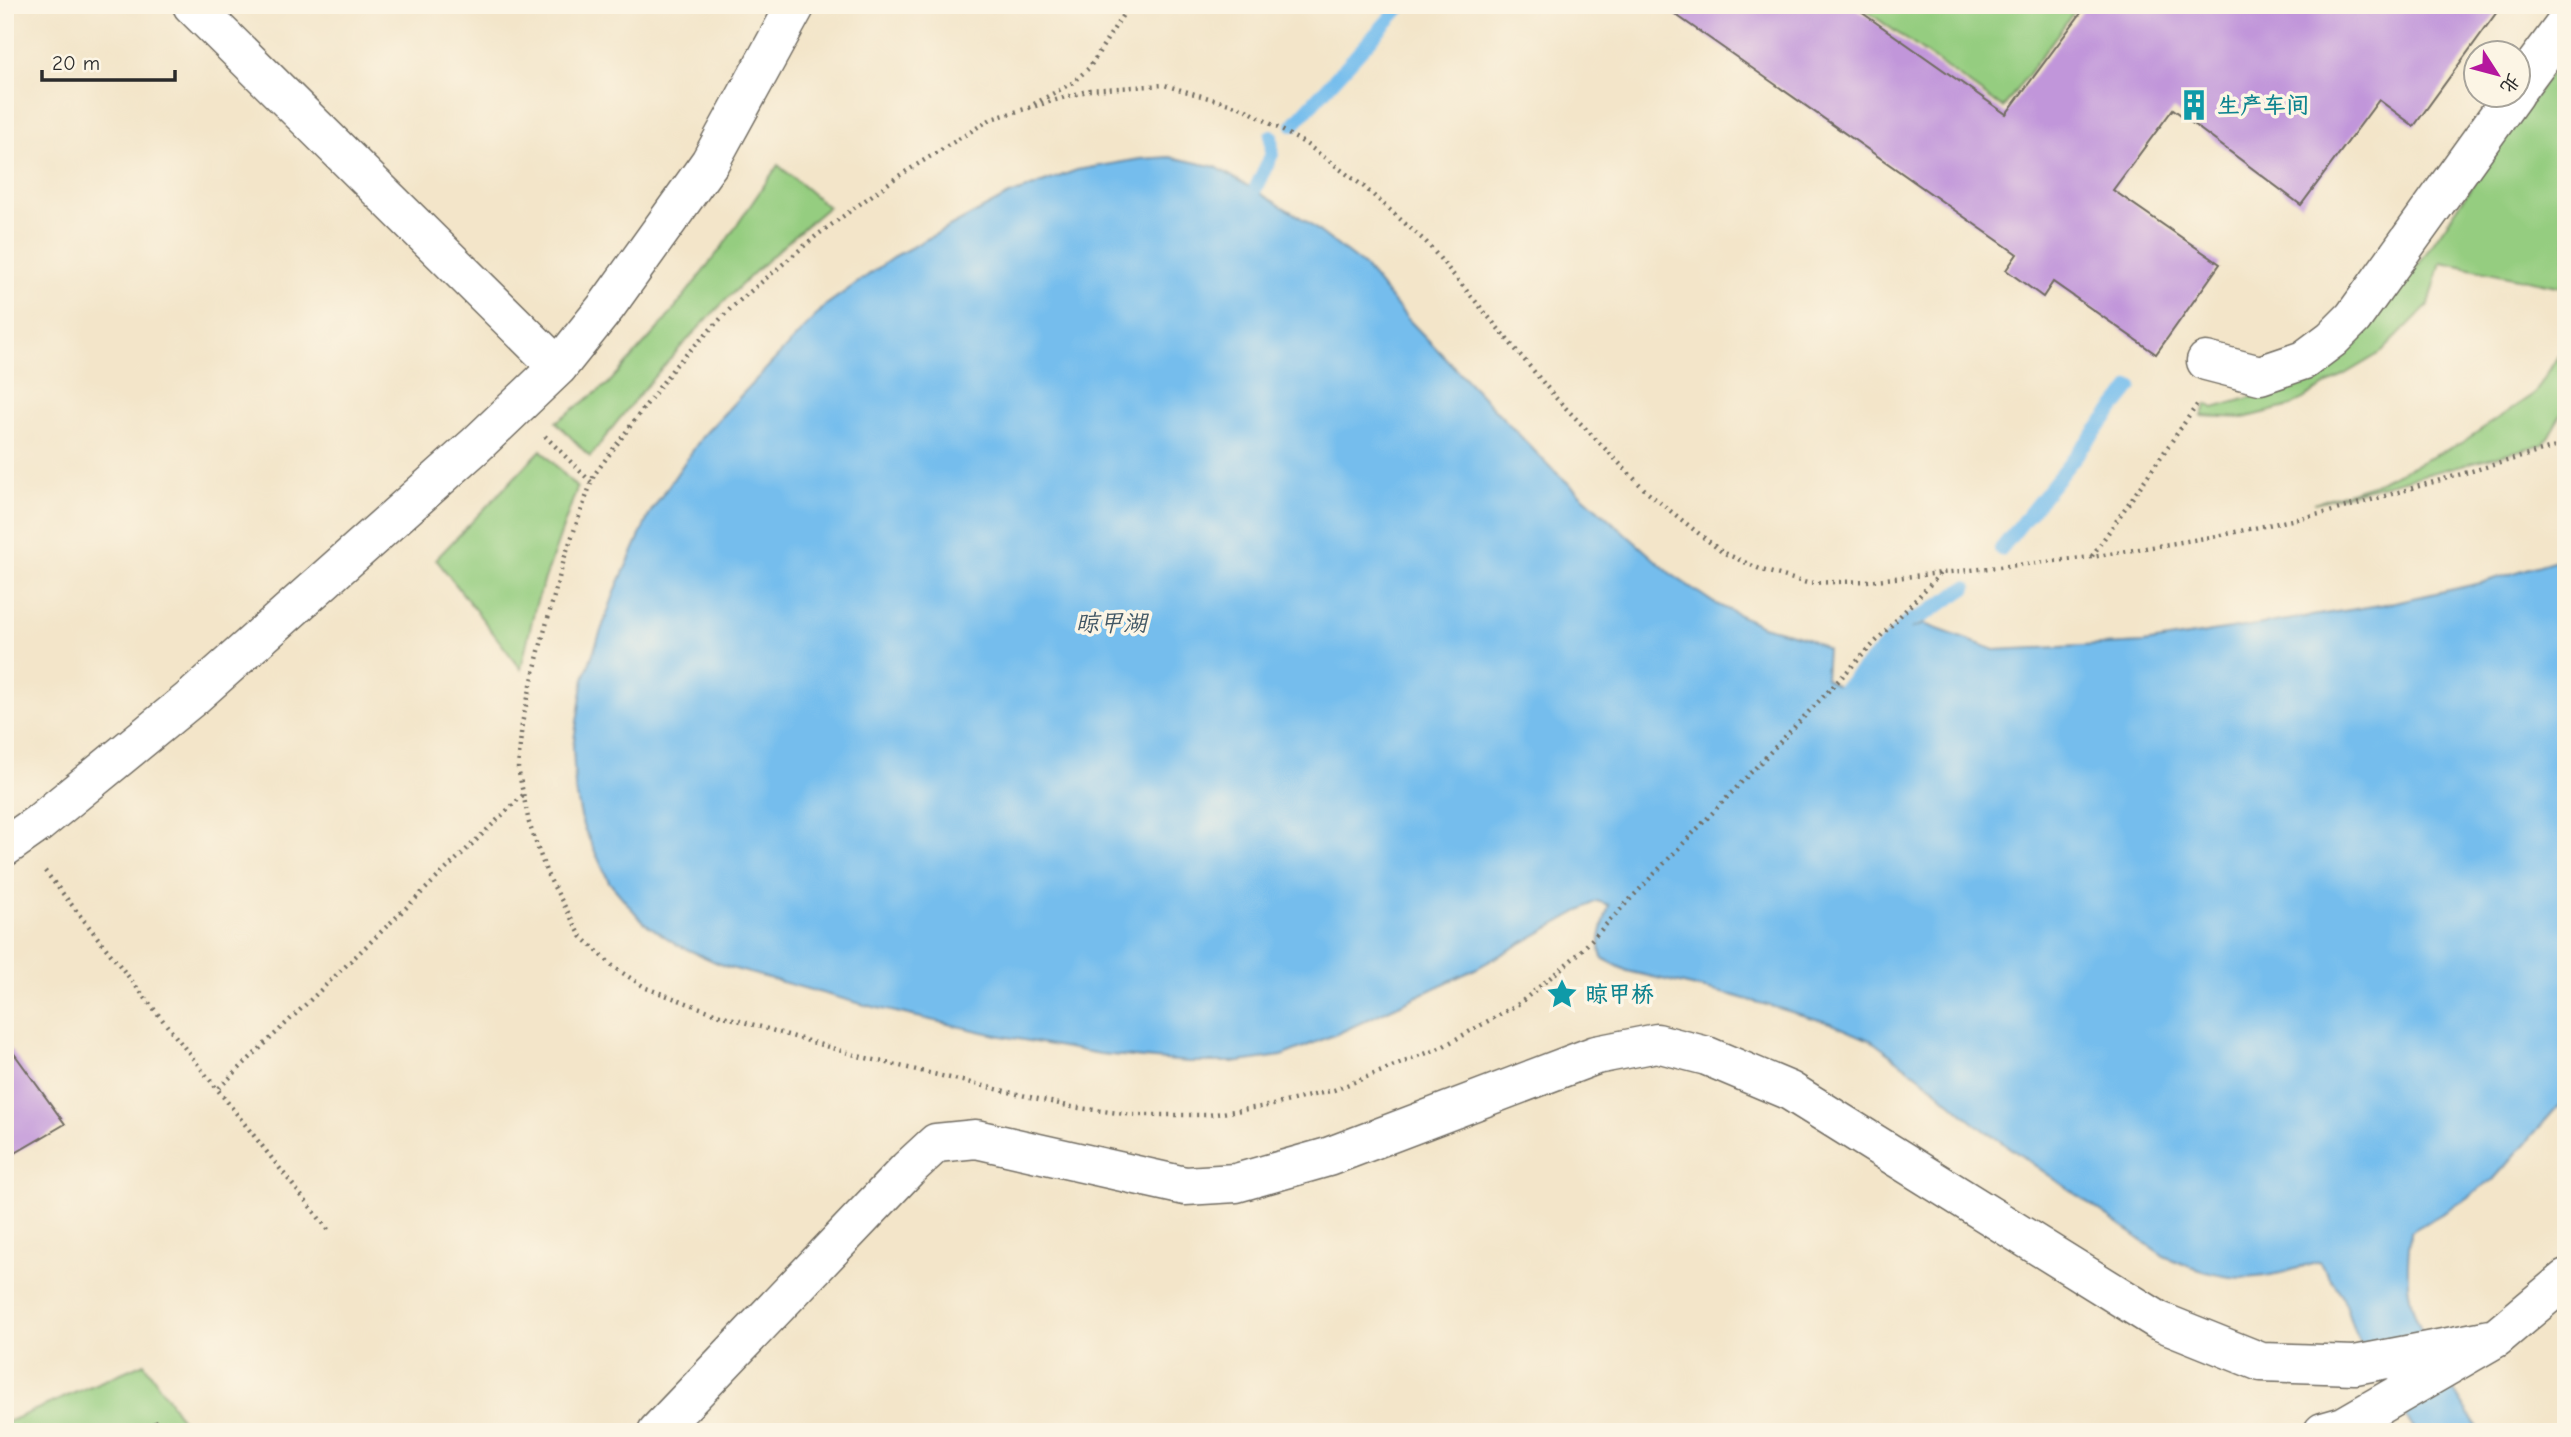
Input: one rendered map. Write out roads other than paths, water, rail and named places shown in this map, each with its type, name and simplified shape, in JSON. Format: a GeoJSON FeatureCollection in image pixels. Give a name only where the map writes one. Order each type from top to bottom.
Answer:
{"type":"FeatureCollection","features":[{"type":"Feature","properties":{"kind":"street"},"geometry":{"type":"LineString","coordinates":[[192,5],[558,367]]}},
{"type":"Feature","properties":{"kind":"street"},"geometry":{"type":"LineString","coordinates":[[12,842],[193,697],[558,367],[606,307],[710,162],[796,5]]}},
{"type":"Feature","properties":{"kind":"street"},"geometry":{"type":"LineString","coordinates":[[2532,70],[2566,23]]}},
{"type":"Feature","properties":{"kind":"street"},"geometry":{"type":"LineString","coordinates":[[2215,363],[2260,374],[2304,360],[2332,339],[2353,317],[2504,108]]}},
{"type":"Feature","properties":{"kind":"street"},"geometry":{"type":"LineString","coordinates":[[657,1432],[936,1143],[976,1139],[1185,1186],[1236,1183],[1328,1157],[1596,1055],[1657,1043],[1707,1056],[1790,1091],[2159,1321],[2261,1362],[2354,1365],[2496,1338]]}},
{"type":"Feature","properties":{"kind":"street"},"geometry":{"type":"LineString","coordinates":[[2323,1432],[2344,1426],[2496,1338],[2566,1279]]}},
{"type":"Feature","properties":{"kind":"water","name":"晾甲湖"},"geometry":{"type":"Polygon","coordinates":[[[1170,157],[1216,167],[1303,219],[1364,266],[1407,318],[1550,467],[1671,574],[1714,603],[1762,626],[1807,638],[1827,649],[1825,678],[1847,692],[1904,631],[1924,624],[1995,650],[2144,643],[2386,604],[2481,583],[2566,557],[2566,1097],[2493,1180],[2410,1232],[2408,1277],[2413,1309],[2428,1346],[2481,1432],[2417,1432],[2355,1333],[2342,1295],[2319,1262],[2276,1274],[2241,1278],[2207,1272],[2164,1256],[1973,1122],[1928,1083],[1872,1041],[1830,1023],[1735,996],[1627,971],[1602,958],[1600,938],[1609,905],[1597,901],[1477,968],[1339,1033],[1281,1056],[1239,1062],[1187,1062],[1100,1054],[996,1035],[865,1005],[724,966],[678,945],[643,922],[609,882],[583,826],[575,787],[573,746],[584,678],[616,589],[650,513],[702,437],[826,305],[895,256],[1007,196],[1077,170],[1140,159],[1170,157]]]}},
{"type":"Feature","properties":{"kind":"waterway"},"geometry":{"type":"LineString","coordinates":[[1293,125],[1402,5]]}},
{"type":"Feature","properties":{"kind":"waterway"},"geometry":{"type":"LineString","coordinates":[[1247,206],[1272,154],[1271,136]]}},
{"type":"Feature","properties":{"kind":"waterway"},"geometry":{"type":"LineString","coordinates":[[2001,549],[2131,387]]}},
{"type":"Feature","properties":{"kind":"waterway"},"geometry":{"type":"LineString","coordinates":[[1832,701],[1909,621],[1924,615],[1966,588]]}},
{"type":"Feature","properties":{"kind":"place","name":"生产车间"},"geometry":{"type":"Point","coordinates":[2194,105]}},
{"type":"Feature","properties":{"kind":"place","name":"晾甲桥"},"geometry":{"type":"Point","coordinates":[1562,994]}}]}
